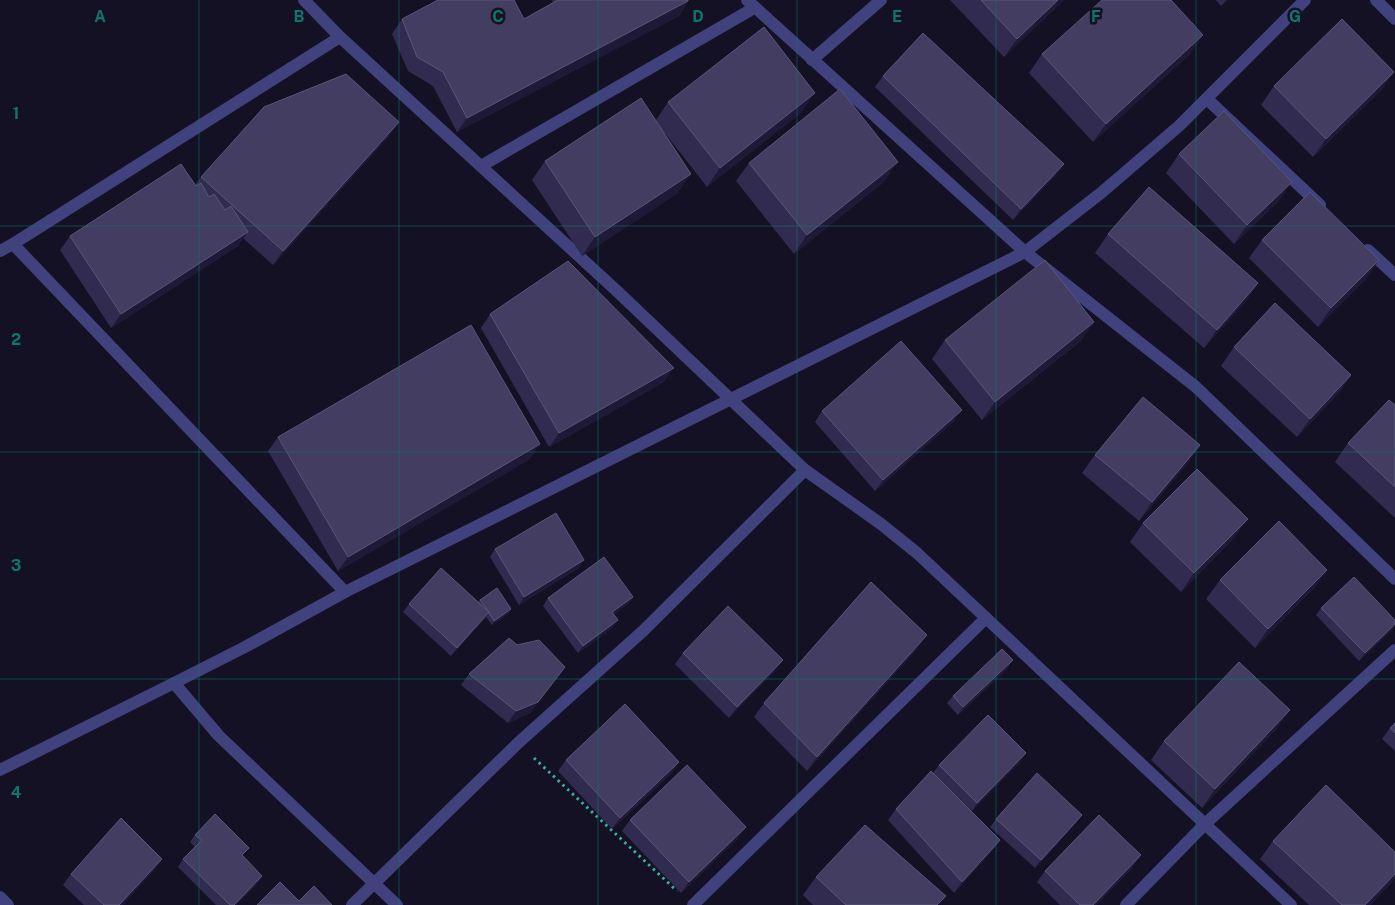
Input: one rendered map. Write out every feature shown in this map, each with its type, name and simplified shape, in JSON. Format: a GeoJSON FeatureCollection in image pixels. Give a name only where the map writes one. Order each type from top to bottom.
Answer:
{"type":"FeatureCollection","features":[{"type":"Feature","properties":{"kind":"street"},"geometry":{"type":"LineString","coordinates":[[304,0],[340,37],[618,292],[805,470],[881,524],[917,553],[1291,905]]}},
{"type":"Feature","properties":{"kind":"street"},"geometry":{"type":"LineString","coordinates":[[812,60],[881,0]]}},
{"type":"Feature","properties":{"kind":"street"},"geometry":{"type":"LineString","coordinates":[[0,770],[174,683],[345,592],[1025,252],[1101,193],[1179,126],[1305,0]]}},
{"type":"Feature","properties":{"kind":"street"},"geometry":{"type":"LineString","coordinates":[[1376,0],[1395,19]]}},
{"type":"Feature","properties":{"kind":"street"},"geometry":{"type":"LineString","coordinates":[[481,166],[750,4],[1025,252],[1196,387],[1395,580]]}},
{"type":"Feature","properties":{"kind":"street"},"geometry":{"type":"LineString","coordinates":[[0,251],[340,37]]}},
{"type":"Feature","properties":{"kind":"street"},"geometry":{"type":"LineString","coordinates":[[1207,99],[1330,214]]}},
{"type":"Feature","properties":{"kind":"street"},"geometry":{"type":"LineString","coordinates":[[1359,241],[1395,275]]}},
{"type":"Feature","properties":{"kind":"street"},"geometry":{"type":"LineString","coordinates":[[13,244],[345,592]]}},
{"type":"Feature","properties":{"kind":"street"},"geometry":{"type":"LineString","coordinates":[[352,905],[518,744],[643,631],[805,470]]}},
{"type":"Feature","properties":{"kind":"street"},"geometry":{"type":"LineString","coordinates":[[693,905],[986,618]]}},
{"type":"Feature","properties":{"kind":"street"},"geometry":{"type":"LineString","coordinates":[[1126,905],[1205,824],[1395,650]]}},
{"type":"Feature","properties":{"kind":"street"},"geometry":{"type":"LineString","coordinates":[[174,683],[219,736],[397,905]]}},
{"type":"Feature","properties":{"kind":"street"},"geometry":{"type":"LineString","coordinates":[[0,897],[8,905]]}},
{"type":"Feature","properties":{"kind":"path"},"geometry":{"type":"LineString","coordinates":[[518,744],[678,892]]}},
{"type":"Feature","properties":{"kind":"building"},"geometry":{"type":"Polygon","coordinates":[[[438,0],[514,0],[524,19],[558,0],[688,1],[467,118],[443,72],[417,57],[402,19],[438,0]]]}},
{"type":"Feature","properties":{"kind":"building"},"geometry":{"type":"Polygon","coordinates":[[[981,0],[1058,0],[1017,39],[981,0]]]}},
{"type":"Feature","properties":{"kind":"building"},"geometry":{"type":"Polygon","coordinates":[[[1102,0],[1171,0],[1203,35],[1106,124],[1042,54],[1102,0]]]}},
{"type":"Feature","properties":{"kind":"building"},"geometry":{"type":"Polygon","coordinates":[[[1342,19],[1394,72],[1326,139],[1274,86],[1342,19]]]}},
{"type":"Feature","properties":{"kind":"building"},"geometry":{"type":"Polygon","coordinates":[[[764,27],[815,93],[720,168],[668,102],[764,27]]]}},
{"type":"Feature","properties":{"kind":"building"},"geometry":{"type":"Polygon","coordinates":[[[923,33],[1064,164],[1021,209],[883,76],[923,33]]]}},
{"type":"Feature","properties":{"kind":"building"},"geometry":{"type":"Polygon","coordinates":[[[346,74],[399,122],[283,251],[201,177],[264,107],[346,74]]]}},
{"type":"Feature","properties":{"kind":"building"},"geometry":{"type":"Polygon","coordinates":[[[840,89],[898,162],[807,235],[749,163],[840,89]]]}},
{"type":"Feature","properties":{"kind":"building"},"geometry":{"type":"Polygon","coordinates":[[[641,98],[691,174],[595,237],[545,161],[641,98]]]}},
{"type":"Feature","properties":{"kind":"building"},"geometry":{"type":"Polygon","coordinates":[[[1224,111],[1292,182],[1247,225],[1179,154],[1224,111]]]}},
{"type":"Feature","properties":{"kind":"building"},"geometry":{"type":"Polygon","coordinates":[[[181,164],[196,186],[201,183],[209,197],[214,194],[225,210],[231,206],[248,232],[121,314],[70,236],[181,164]]]}},
{"type":"Feature","properties":{"kind":"building"},"geometry":{"type":"Polygon","coordinates":[[[1149,187],[1258,283],[1217,330],[1108,234],[1149,187]]]}},
{"type":"Feature","properties":{"kind":"building"},"geometry":{"type":"Polygon","coordinates":[[[1310,192],[1379,260],[1331,308],[1262,240],[1310,192]]]}},
{"type":"Feature","properties":{"kind":"building"},"geometry":{"type":"Polygon","coordinates":[[[1045,260],[1094,322],[995,402],[945,340],[1045,260]]]}},
{"type":"Feature","properties":{"kind":"building"},"geometry":{"type":"Polygon","coordinates":[[[568,261],[674,368],[559,433],[490,314],[568,261]]]}},
{"type":"Feature","properties":{"kind":"building"},"geometry":{"type":"Polygon","coordinates":[[[1275,303],[1351,375],[1310,419],[1234,347],[1275,303]]]}},
{"type":"Feature","properties":{"kind":"building"},"geometry":{"type":"Polygon","coordinates":[[[471,325],[540,444],[348,557],[278,437],[471,325]]]}},
{"type":"Feature","properties":{"kind":"building"},"geometry":{"type":"Polygon","coordinates":[[[901,341],[962,410],[883,480],[822,411],[901,341]]]}},
{"type":"Feature","properties":{"kind":"building"},"geometry":{"type":"Polygon","coordinates":[[[1143,397],[1200,445],[1152,502],[1095,455],[1143,397]]]}},
{"type":"Feature","properties":{"kind":"building"},"geometry":{"type":"Polygon","coordinates":[[[1389,400],[1395,405],[1395,487],[1348,443],[1389,400]]]}},
{"type":"Feature","properties":{"kind":"building"},"geometry":{"type":"Polygon","coordinates":[[[1197,469],[1248,519],[1194,573],[1143,523],[1197,469]]]}},
{"type":"Feature","properties":{"kind":"building"},"geometry":{"type":"Polygon","coordinates":[[[556,513],[584,560],[524,597],[495,549],[556,513]]]}},
{"type":"Feature","properties":{"kind":"building"},"geometry":{"type":"Polygon","coordinates":[[[1279,521],[1327,570],[1268,629],[1220,580],[1279,521]]]}},
{"type":"Feature","properties":{"kind":"building"},"geometry":{"type":"Polygon","coordinates":[[[604,557],[633,597],[612,612],[618,620],[583,646],[548,598],[604,557]]]}},
{"type":"Feature","properties":{"kind":"building"},"geometry":{"type":"Polygon","coordinates":[[[441,568],[489,612],[457,648],[409,604],[441,568]]]}},
{"type":"Feature","properties":{"kind":"building"},"geometry":{"type":"Polygon","coordinates":[[[1354,577],[1395,620],[1395,624],[1365,653],[1321,608],[1354,577]]]}},
{"type":"Feature","properties":{"kind":"building"},"geometry":{"type":"Polygon","coordinates":[[[871,582],[927,635],[817,757],[764,703],[871,582]]]}},
{"type":"Feature","properties":{"kind":"building"},"geometry":{"type":"Polygon","coordinates":[[[497,588],[511,609],[494,621],[480,600],[497,588]]]}},
{"type":"Feature","properties":{"kind":"building"},"geometry":{"type":"Polygon","coordinates":[[[728,606],[783,660],[737,707],[683,653],[728,606]]]}},
{"type":"Feature","properties":{"kind":"building"},"geometry":{"type":"Polygon","coordinates":[[[509,638],[517,645],[539,640],[565,667],[538,702],[516,711],[469,674],[509,638]]]}},
{"type":"Feature","properties":{"kind":"building"},"geometry":{"type":"Polygon","coordinates":[[[1002,649],[1013,660],[963,707],[953,696],[1002,649]]]}},
{"type":"Feature","properties":{"kind":"building"},"geometry":{"type":"Polygon","coordinates":[[[1239,662],[1290,710],[1215,789],[1164,741],[1239,662]]]}},
{"type":"Feature","properties":{"kind":"building"},"geometry":{"type":"Polygon","coordinates":[[[625,704],[679,762],[620,818],[566,760],[625,704]]]}},
{"type":"Feature","properties":{"kind":"building"},"geometry":{"type":"Polygon","coordinates":[[[988,715],[1026,753],[977,803],[939,765],[988,715]]]}},
{"type":"Feature","properties":{"kind":"building"},"geometry":{"type":"Polygon","coordinates":[[[1395,723],[1395,733],[1390,728],[1395,723]]]}},
{"type":"Feature","properties":{"kind":"building"},"geometry":{"type":"Polygon","coordinates":[[[687,765],[746,827],[689,882],[630,820],[687,765]]]}},
{"type":"Feature","properties":{"kind":"building"},"geometry":{"type":"Polygon","coordinates":[[[931,771],[1000,840],[962,882],[896,809],[931,771]]]}},
{"type":"Feature","properties":{"kind":"building"},"geometry":{"type":"Polygon","coordinates":[[[1037,773],[1082,815],[1041,860],[996,819],[1037,773]]]}},
{"type":"Feature","properties":{"kind":"building"},"geometry":{"type":"Polygon","coordinates":[[[1326,785],[1395,852],[1395,874],[1365,905],[1342,905],[1273,841],[1326,785]]]}},
{"type":"Feature","properties":{"kind":"building"},"geometry":{"type":"Polygon","coordinates":[[[215,814],[249,848],[242,855],[262,876],[234,905],[230,905],[183,859],[202,840],[195,835],[215,814]]]}},
{"type":"Feature","properties":{"kind":"building"},"geometry":{"type":"Polygon","coordinates":[[[1099,815],[1141,855],[1093,905],[1080,905],[1045,871],[1099,815]]]}},
{"type":"Feature","properties":{"kind":"building"},"geometry":{"type":"Polygon","coordinates":[[[121,818],[162,859],[119,905],[104,905],[71,874],[121,818]]]}},
{"type":"Feature","properties":{"kind":"building"},"geometry":{"type":"Polygon","coordinates":[[[865,825],[946,896],[937,905],[846,905],[816,877],[865,825]]]}},
{"type":"Feature","properties":{"kind":"building"},"geometry":{"type":"Polygon","coordinates":[[[280,882],[299,901],[314,886],[332,905],[257,905],[280,882]]]}}]}
